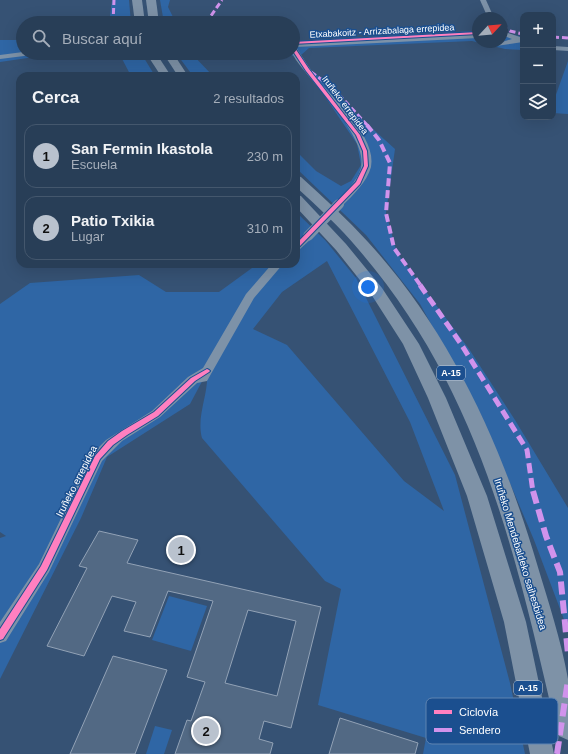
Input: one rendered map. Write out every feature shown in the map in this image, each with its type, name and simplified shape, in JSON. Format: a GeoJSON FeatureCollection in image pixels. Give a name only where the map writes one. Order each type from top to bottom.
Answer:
{"type":"FeatureCollection","features":[{"type":"Feature","properties":{"kind":"highway"},"geometry":{"type":"LineString","coordinates":[[137,0],[139,16]]}},
{"type":"Feature","properties":{"kind":"highway"},"geometry":{"type":"LineString","coordinates":[[151,0],[153,16]]}},
{"type":"Feature","properties":{"kind":"highway"},"geometry":{"type":"LineString","coordinates":[[155,60],[163,72]]}},
{"type":"Feature","properties":{"kind":"highway"},"geometry":{"type":"LineString","coordinates":[[173,60],[180,72]]}},
{"type":"Feature","properties":{"kind":"highway","name":"Iruñeko Mendebaldeko saihesbidea"},"geometry":{"type":"LineString","coordinates":[[300,183],[315,195],[360,241],[404,295],[435,343],[481,436],[505,494],[539,606],[568,728]]}},
{"type":"Feature","properties":{"kind":"highway","name":"A-15"},"geometry":{"type":"LineString","coordinates":[[300,203],[341,247],[377,291],[411,344],[437,398],[477,496],[515,622],[531,698]]}},
{"type":"Feature","properties":{"kind":"highway","name":"A-15"},"geometry":{"type":"LineString","coordinates":[[540,744],[542,754]]}},
{"type":"Feature","properties":{"kind":"street"},"geometry":{"type":"LineString","coordinates":[[483,0],[488,12]]}},
{"type":"Feature","properties":{"kind":"street","name":"Etxabakoitz - Arrizabalaga errepidea"},"geometry":{"type":"LineString","coordinates":[[300,47],[427,38],[472,38]]}},
{"type":"Feature","properties":{"kind":"street"},"geometry":{"type":"LineString","coordinates":[[508,38],[520,42]]}},
{"type":"Feature","properties":{"kind":"street"},"geometry":{"type":"LineString","coordinates":[[508,38],[520,42]]}},
{"type":"Feature","properties":{"kind":"street"},"geometry":{"type":"LineString","coordinates":[[556,43],[568,44]]}},
{"type":"Feature","properties":{"kind":"street"},"geometry":{"type":"LineString","coordinates":[[556,48],[568,49]]}},
{"type":"Feature","properties":{"kind":"street"},"geometry":{"type":"LineString","coordinates":[[0,57],[16,55]]}},
{"type":"Feature","properties":{"kind":"street","name":"Iruñeko errepidea"},"geometry":{"type":"LineString","coordinates":[[300,58],[312,76],[358,135],[365,151],[366,166],[361,177],[339,204],[300,243]]}},
{"type":"Feature","properties":{"kind":"street","name":"Iruñeko errepidea"},"geometry":{"type":"LineString","coordinates":[[201,383],[250,296],[274,268]]}},
{"type":"Feature","properties":{"kind":"street","name":"Iruñeko errepidea"},"geometry":{"type":"LineString","coordinates":[[0,636],[44,568],[97,458],[107,445],[123,433],[156,414],[194,377],[207,371]]}},
{"type":"Feature","properties":{"kind":"shaded area"},"geometry":{"type":"Polygon","coordinates":[[[112,0],[129,0],[130,16],[110,16],[112,0]]]}},
{"type":"Feature","properties":{"kind":"shaded area"},"geometry":{"type":"Polygon","coordinates":[[[160,0],[170,0],[168,7],[172,16],[163,16],[160,0]]]}},
{"type":"Feature","properties":{"kind":"shaded area"},"geometry":{"type":"Polygon","coordinates":[[[472,31],[472,41],[309,48],[300,56],[300,41],[472,31]]]}},
{"type":"Feature","properties":{"kind":"shaded area"},"geometry":{"type":"Polygon","coordinates":[[[508,33],[520,36],[520,50],[501,48],[508,48],[508,33]]]}},
{"type":"Feature","properties":{"kind":"shaded area"},"geometry":{"type":"Polygon","coordinates":[[[0,40],[16,40],[16,60],[0,62],[0,40]]]}},
{"type":"Feature","properties":{"kind":"shaded area"},"geometry":{"type":"Polygon","coordinates":[[[123,60],[145,60],[153,72],[129,72],[123,60]]]}},
{"type":"Feature","properties":{"kind":"shaded area"},"geometry":{"type":"Polygon","coordinates":[[[181,60],[198,60],[209,72],[190,72],[181,60]]]}},
{"type":"Feature","properties":{"kind":"shaded area"},"geometry":{"type":"Polygon","coordinates":[[[568,61],[568,114],[556,113],[556,95],[568,61]]]}},
{"type":"Feature","properties":{"kind":"shaded area"},"geometry":{"type":"Polygon","coordinates":[[[307,70],[324,79],[354,112],[395,149],[386,213],[397,253],[469,349],[515,420],[568,508],[568,630],[534,540],[482,417],[420,304],[366,235],[300,172],[300,155],[316,171],[341,186],[351,181],[361,165],[357,144],[307,70]]]}},
{"type":"Feature","properties":{"kind":"shaded area"},"geometry":{"type":"Polygon","coordinates":[[[300,216],[325,240],[356,278],[455,475],[513,698],[426,698],[426,738],[318,705],[341,589],[325,581],[202,438],[201,413],[206,388],[207,372],[190,404],[107,457],[81,518],[0,679],[0,538],[6,536],[0,532],[0,304],[30,283],[139,275],[166,292],[219,292],[252,268],[300,268],[300,216]],[[327,261],[282,292],[253,329],[287,345],[404,481],[444,511],[410,422],[327,261]]]}},
{"type":"Feature","properties":{"kind":"shaded area"},"geometry":{"type":"Polygon","coordinates":[[[169,596],[207,606],[191,651],[152,640],[169,596]]]}},
{"type":"Feature","properties":{"kind":"shaded area"},"geometry":{"type":"Polygon","coordinates":[[[155,726],[172,730],[164,754],[146,754],[155,726]]]}},
{"type":"Feature","properties":{"kind":"shaded area"},"geometry":{"type":"Polygon","coordinates":[[[426,738],[426,744],[523,744],[525,754],[423,754],[426,738]]]}},
{"type":"Feature","properties":{"kind":"building"},"geometry":{"type":"Polygon","coordinates":[[[99,531],[138,540],[127,563],[321,607],[291,728],[264,721],[259,739],[273,743],[270,754],[175,754],[187,720],[191,721],[205,682],[187,677],[213,601],[168,591],[150,637],[124,631],[136,602],[112,596],[84,656],[47,646],[87,568],[79,566],[99,531]],[[248,610],[225,683],[277,696],[296,621],[248,610]]]}},
{"type":"Feature","properties":{"kind":"building"},"geometry":{"type":"Polygon","coordinates":[[[113,656],[167,670],[135,754],[70,754],[113,656]]]}},
{"type":"Feature","properties":{"kind":"building"},"geometry":{"type":"Polygon","coordinates":[[[340,718],[418,743],[415,754],[329,754],[340,718]]]}},
{"type":"Feature","properties":{"kind":"marked path"},"geometry":{"type":"LineString","coordinates":[[113,16],[114,0]]}},
{"type":"Feature","properties":{"kind":"marked path"},"geometry":{"type":"LineString","coordinates":[[211,16],[222,0]]}},
{"type":"Feature","properties":{"kind":"marked path"},"geometry":{"type":"LineString","coordinates":[[508,30],[520,33]]}},
{"type":"Feature","properties":{"kind":"marked path"},"geometry":{"type":"LineString","coordinates":[[556,37],[568,38]]}},
{"type":"Feature","properties":{"kind":"marked path"},"geometry":{"type":"LineString","coordinates":[[311,72],[332,87],[357,113],[379,140],[390,163],[386,213],[394,248],[461,344],[527,450],[533,492],[546,536],[560,572],[568,654]]}},
{"type":"Feature","properties":{"kind":"marked path"},"geometry":{"type":"LineString","coordinates":[[557,754],[568,680]]}},
{"type":"Feature","properties":{"kind":"cycle path"},"geometry":{"type":"LineString","coordinates":[[300,43],[472,33]]}},
{"type":"Feature","properties":{"kind":"cycle path"},"geometry":{"type":"LineString","coordinates":[[300,59],[358,135],[365,151],[366,166],[358,183],[300,243]]}},
{"type":"Feature","properties":{"kind":"cycle path"},"geometry":{"type":"LineString","coordinates":[[0,636],[44,568],[97,458],[111,443],[148,420],[162,409],[186,385],[207,371]]}},
{"type":"Feature","properties":{"kind":"place","name":"San Fermin Ikastola"},"geometry":{"type":"Point","coordinates":[181,550]}},
{"type":"Feature","properties":{"kind":"place","name":"Patio Txikia"},"geometry":{"type":"Point","coordinates":[206,731]}}]}
